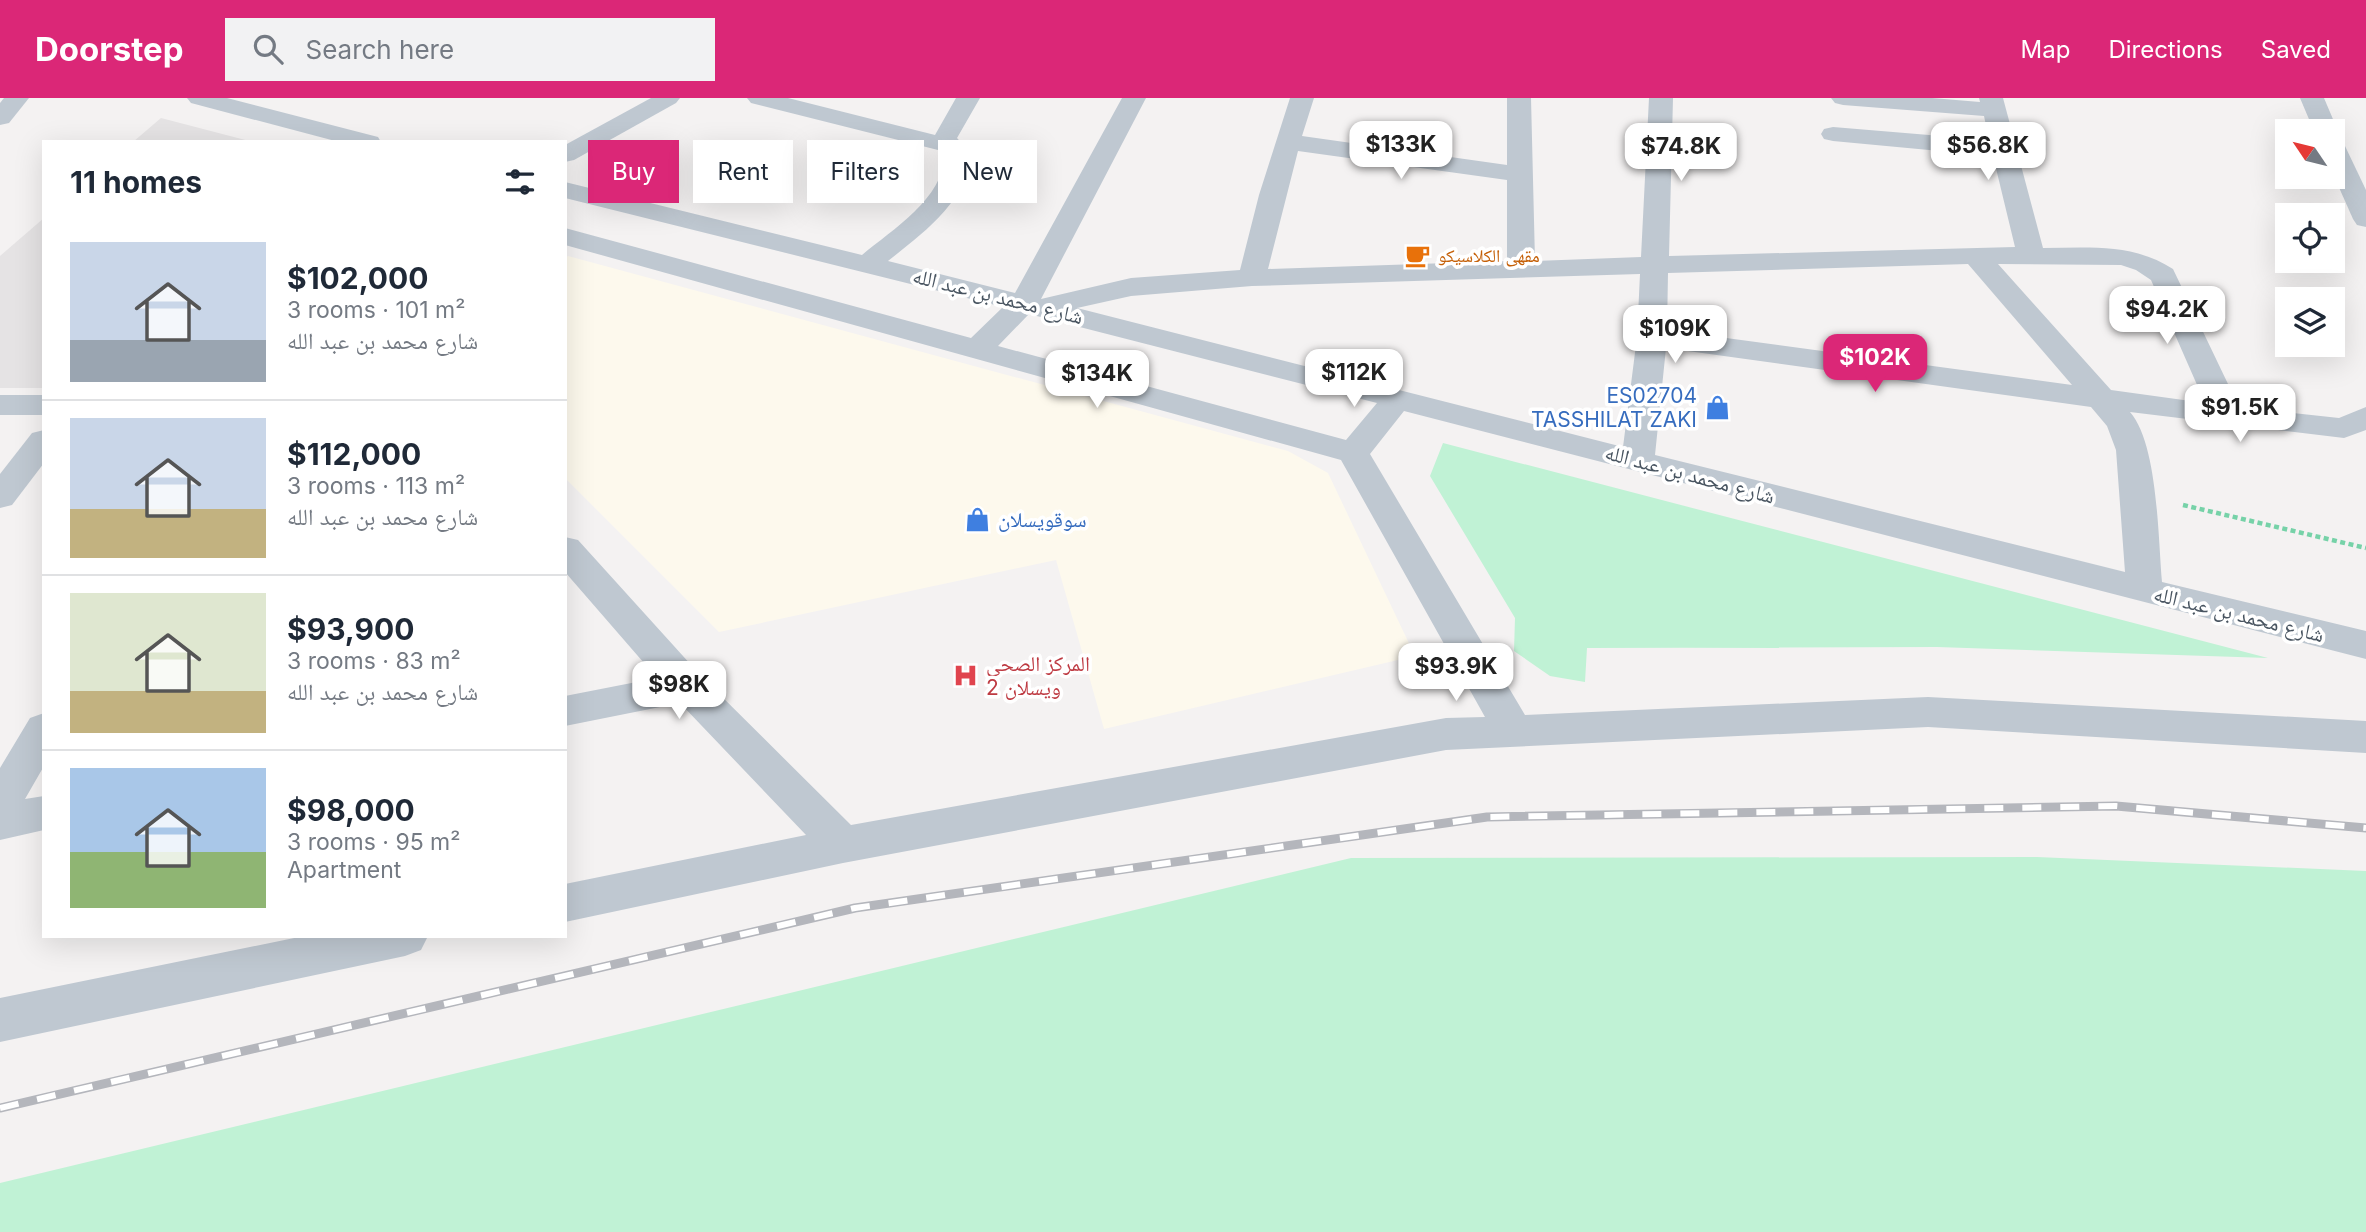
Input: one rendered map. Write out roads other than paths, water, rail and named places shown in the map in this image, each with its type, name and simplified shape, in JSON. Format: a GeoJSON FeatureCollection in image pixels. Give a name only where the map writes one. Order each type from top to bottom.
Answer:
{"type":"FeatureCollection","features":[{"type":"Feature","properties":{"kind":"street"},"geometry":{"type":"LineString","coordinates":[[0,118],[17,98]]}},
{"type":"Feature","properties":{"kind":"street"},"geometry":{"type":"LineString","coordinates":[[199,98],[361,140]]}},
{"type":"Feature","properties":{"kind":"street"},"geometry":{"type":"LineString","coordinates":[[567,154],[668,98]]}},
{"type":"Feature","properties":{"kind":"street"},"geometry":{"type":"LineString","coordinates":[[759,98],[938,143]]}},
{"type":"Feature","properties":{"kind":"street"},"geometry":{"type":"LineString","coordinates":[[814,113],[836,98]]}},
{"type":"Feature","properties":{"kind":"street"},"geometry":{"type":"LineString","coordinates":[[946,140],[947,131],[968,98]]}},
{"type":"Feature","properties":{"kind":"street"},"geometry":{"type":"LineString","coordinates":[[978,349],[1035,304],[1134,98]]}},
{"type":"Feature","properties":{"kind":"street"},"geometry":{"type":"LineString","coordinates":[[1252,278],[1272,195],[1303,98]]}},
{"type":"Feature","properties":{"kind":"street"},"geometry":{"type":"LineString","coordinates":[[1519,98],[1521,271]]}},
{"type":"Feature","properties":{"kind":"street"},"geometry":{"type":"LineString","coordinates":[[1638,460],[1652,337],[1661,98]]}},
{"type":"Feature","properties":{"kind":"street"},"geometry":{"type":"LineString","coordinates":[[1843,98],[1992,104],[2031,255]]}},
{"type":"Feature","properties":{"kind":"street"},"geometry":{"type":"LineString","coordinates":[[2312,98],[2321,119]]}},
{"type":"Feature","properties":{"kind":"street"},"geometry":{"type":"LineString","coordinates":[[1833,134],[2004,149]]}},
{"type":"Feature","properties":{"kind":"street"},"geometry":{"type":"LineString","coordinates":[[1289,142],[1520,174]]}},
{"type":"Feature","properties":{"kind":"street"},"geometry":{"type":"LineString","coordinates":[[2345,173],[2366,219]]}},
{"type":"Feature","properties":{"kind":"street"},"geometry":{"type":"LineString","coordinates":[[869,263],[926,214],[938,199]]}},
{"type":"Feature","properties":{"kind":"street","name":"شارع محمد بن عبد الله"},"geometry":{"type":"LineString","coordinates":[[573,200],[655,214],[1035,304],[2145,591],[2366,645]]}},
{"type":"Feature","properties":{"kind":"street"},"geometry":{"type":"LineString","coordinates":[[655,214],[660,262]]}},
{"type":"Feature","properties":{"kind":"street"},"geometry":{"type":"LineString","coordinates":[[567,237],[1353,453],[1514,731]]}},
{"type":"Feature","properties":{"kind":"street"},"geometry":{"type":"LineString","coordinates":[[1035,304],[1131,287],[1252,278],[1975,255],[2123,257],[2146,264],[2163,275],[2227,416]]}},
{"type":"Feature","properties":{"kind":"street"},"geometry":{"type":"LineString","coordinates":[[1975,255],[2122,422],[2132,450],[2145,591]]}},
{"type":"Feature","properties":{"kind":"street"},"geometry":{"type":"LineString","coordinates":[[1652,337],[2227,416],[2344,428],[2366,417]]}},
{"type":"Feature","properties":{"kind":"street"},"geometry":{"type":"LineString","coordinates":[[1353,453],[1397,399]]}},
{"type":"Feature","properties":{"kind":"street"},"geometry":{"type":"LineString","coordinates":[[0,405],[42,405]]}},
{"type":"Feature","properties":{"kind":"street"},"geometry":{"type":"LineString","coordinates":[[0,497],[42,443]]}},
{"type":"Feature","properties":{"kind":"street"},"geometry":{"type":"LineString","coordinates":[[572,565],[843,845]]}},
{"type":"Feature","properties":{"kind":"street"},"geometry":{"type":"LineString","coordinates":[[567,710],[688,687]]}},
{"type":"Feature","properties":{"kind":"street"},"geometry":{"type":"LineString","coordinates":[[567,903],[843,845],[1446,734],[1928,712],[2366,737]]}},
{"type":"Feature","properties":{"kind":"street"},"geometry":{"type":"LineString","coordinates":[[0,805],[42,732]]}},
{"type":"Feature","properties":{"kind":"street"},"geometry":{"type":"LineString","coordinates":[[0,822],[42,813]]}},
{"type":"Feature","properties":{"kind":"street"},"geometry":{"type":"LineString","coordinates":[[0,1020],[395,938]]}},
{"type":"Feature","properties":{"kind":"railway"},"geometry":{"type":"LineString","coordinates":[[0,1108],[855,908],[1487,817],[2116,806],[2366,828]]}},
{"type":"Feature","properties":{"kind":"place","name":"مقهى الكلاسيكو"},"geometry":{"type":"Point","coordinates":[1418,255]}},
{"type":"Feature","properties":{"kind":"place","name":"ES02704 TASSHILAT ZAKI"},"geometry":{"type":"Point","coordinates":[1717,407]}},
{"type":"Feature","properties":{"kind":"place","name":"سوقويسلان"},"geometry":{"type":"Point","coordinates":[978,519]}},
{"type":"Feature","properties":{"kind":"place","name":"المركز الصحي ويسلان 2"},"geometry":{"type":"Point","coordinates":[966,675]}}]}
